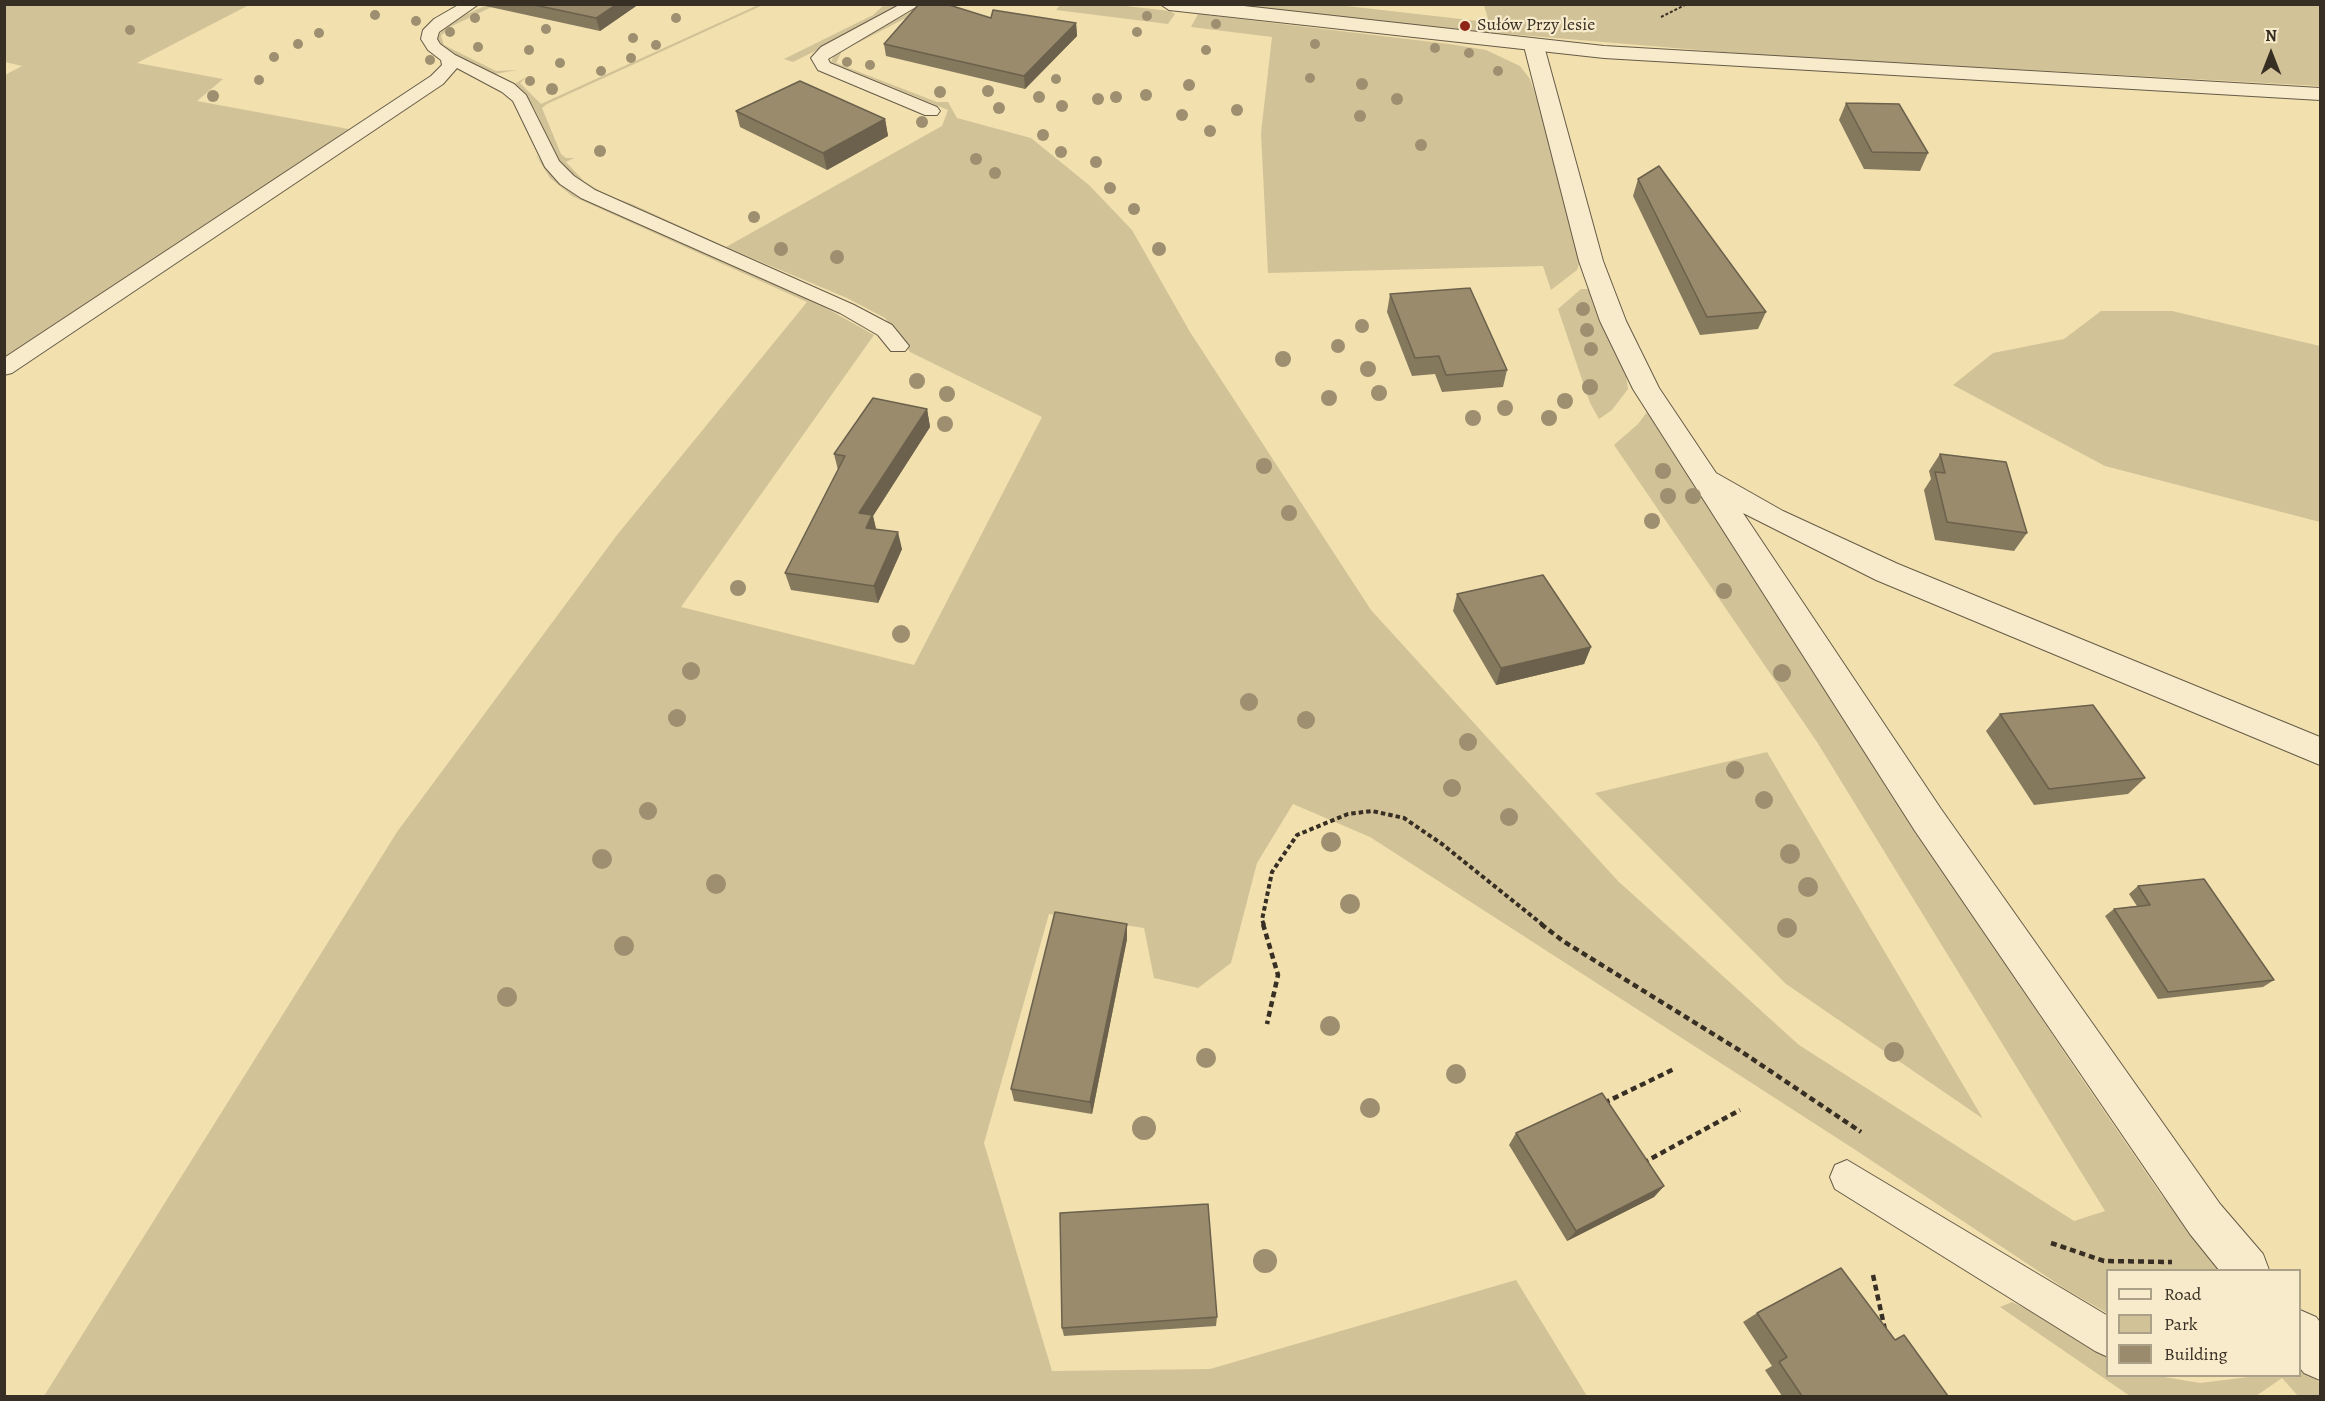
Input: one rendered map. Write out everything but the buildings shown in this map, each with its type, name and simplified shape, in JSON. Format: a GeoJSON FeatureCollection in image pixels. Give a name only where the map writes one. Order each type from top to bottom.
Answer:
{"type":"FeatureCollection","features":[{"type":"Feature","properties":{"kind":"street"},"geometry":{"type":"LineString","coordinates":[[1169,4],[1534,46],[1812,66],[2320,94]]}},
{"type":"Feature","properties":{"kind":"street"},"geometry":{"type":"LineString","coordinates":[[1534,46],[1591,261],[1613,321],[1646,389],[1928,820],[2205,1219],[2246,1269]]}},
{"type":"Feature","properties":{"kind":"street"},"geometry":{"type":"LineString","coordinates":[[1704,477],[1773,518],[1887,572],[2320,751]]}},
{"type":"Feature","properties":{"kind":"street"},"geometry":{"type":"LineString","coordinates":[[2301,1334],[2320,1357]]}},
{"type":"Feature","properties":{"kind":"lane"},"geometry":{"type":"LineString","coordinates":[[472,4],[440,21],[431,30],[429,39],[434,47],[449,58],[508,88],[520,99],[551,163],[567,180],[588,194],[795,284],[885,330],[898,346]]}},
{"type":"Feature","properties":{"kind":"lane"},"geometry":{"type":"LineString","coordinates":[[914,4],[827,50],[819,58],[824,66],[931,111]]}},
{"type":"Feature","properties":{"kind":"lane"},"geometry":{"type":"LineString","coordinates":[[4,368],[438,80],[450,66],[449,58]]}},
{"type":"Feature","properties":{"kind":"lane"},"geometry":{"type":"LineString","coordinates":[[1847,1177],[2106,1337]]}},
{"type":"Feature","properties":{"kind":"path"},"geometry":{"type":"LineString","coordinates":[[1267,1024],[1278,975],[1262,920],[1272,872],[1297,835],[1348,814],[1372,811],[1404,818],[1442,844],[1563,941],[1739,1050],[1866,1135]]}},
{"type":"Feature","properties":{"kind":"path"},"geometry":{"type":"LineString","coordinates":[[1606,1113],[1600,1105],[1674,1069]]}},
{"type":"Feature","properties":{"kind":"path"},"geometry":{"type":"LineString","coordinates":[[1635,1156],[1641,1164],[1740,1110]]}},
{"type":"Feature","properties":{"kind":"path"},"geometry":{"type":"LineString","coordinates":[[2049,1242],[2104,1261],[2168,1264],[2196,1246],[2205,1219]]}},
{"type":"Feature","properties":{"kind":"path"},"geometry":{"type":"LineString","coordinates":[[1874,1275],[1885,1329],[1891,1338]]}},
{"type":"Feature","properties":{"kind":"green space"},"geometry":{"type":"Polygon","coordinates":[[[1108,4],[1170,11],[1175,14],[1168,24],[1056,10],[1060,5],[1108,4]]]}},
{"type":"Feature","properties":{"kind":"green space"},"geometry":{"type":"Polygon","coordinates":[[[1244,4],[1338,5],[1487,22],[1484,5],[2320,5],[2320,86],[1758,55],[1484,32],[1244,7],[1244,4]]]}},
{"type":"Feature","properties":{"kind":"green space"},"geometry":{"type":"Polygon","coordinates":[[[4,5],[249,5],[137,63],[223,79],[197,101],[354,130],[5,361],[5,75],[22,66],[5,62],[4,5]]]}},
{"type":"Feature","properties":{"kind":"green space"},"geometry":{"type":"Polygon","coordinates":[[[487,5],[496,5],[450,27],[441,36],[444,45],[496,71],[517,70],[495,74],[458,57],[442,47],[437,38],[447,23],[487,5]]]}},
{"type":"Feature","properties":{"kind":"green space"},"geometry":{"type":"Polygon","coordinates":[[[758,5],[763,5],[542,108],[561,154],[566,158],[574,158],[566,162],[584,181],[606,195],[632,204],[726,247],[942,126],[948,110],[831,62],[836,50],[924,5],[931,5],[842,51],[836,63],[937,102],[948,102],[957,118],[1031,138],[1089,185],[1132,230],[1190,332],[1371,610],[1618,881],[1799,1045],[2074,1221],[2105,1211],[1817,742],[1614,445],[1638,424],[1647,412],[1884,782],[2080,1076],[2162,1196],[2226,1269],[2106,1269],[2106,1312],[2067,1290],[1854,1149],[1370,837],[1293,804],[1257,863],[1231,963],[1198,988],[1154,978],[1144,928],[1049,914],[984,1143],[1052,1371],[1210,1369],[1516,1280],[1587,1396],[44,1396],[397,832],[617,535],[807,302],[572,196],[550,178],[535,154],[552,175],[575,195],[794,290],[874,335],[681,607],[914,665],[1042,417],[910,352],[885,318],[847,298],[597,193],[579,182],[563,168],[534,108],[513,85],[528,76],[520,83],[541,104],[758,5]]]}},
{"type":"Feature","properties":{"kind":"green space"},"geometry":{"type":"Polygon","coordinates":[[[884,5],[908,5],[793,62],[784,59],[873,15],[884,5]]]}},
{"type":"Feature","properties":{"kind":"green space"},"geometry":{"type":"Polygon","coordinates":[[[1198,14],[1449,44],[1486,50],[1520,66],[1530,79],[1543,117],[1582,255],[1577,270],[1551,290],[1543,266],[1268,273],[1261,133],[1272,37],[1191,27],[1198,14]]]}},
{"type":"Feature","properties":{"kind":"green space"},"geometry":{"type":"Polygon","coordinates":[[[1581,289],[1589,289],[1605,333],[1626,376],[1628,389],[1612,410],[1599,419],[1590,403],[1558,309],[1581,289]]]}},
{"type":"Feature","properties":{"kind":"green space"},"geometry":{"type":"Polygon","coordinates":[[[2101,311],[2172,311],[2320,346],[2320,522],[2105,466],[1953,385],[1993,353],[2064,339],[2101,311]]]}},
{"type":"Feature","properties":{"kind":"green space"},"geometry":{"type":"Polygon","coordinates":[[[1767,752],[1982,1118],[1786,984],[1595,793],[1767,752]]]}},
{"type":"Feature","properties":{"kind":"green space"},"geometry":{"type":"Polygon","coordinates":[[[2012,1302],[2106,1356],[2106,1377],[2164,1377],[2200,1383],[2249,1377],[2301,1377],[2301,1364],[2306,1366],[2320,1384],[2320,1396],[2298,1396],[2282,1378],[2256,1396],[2130,1396],[2000,1307],[2012,1302]]]}},
{"type":"Feature","properties":{"kind":"place","name":"Sułów Przy lesie"},"geometry":{"type":"Point","coordinates":[1465,26]}}]}
